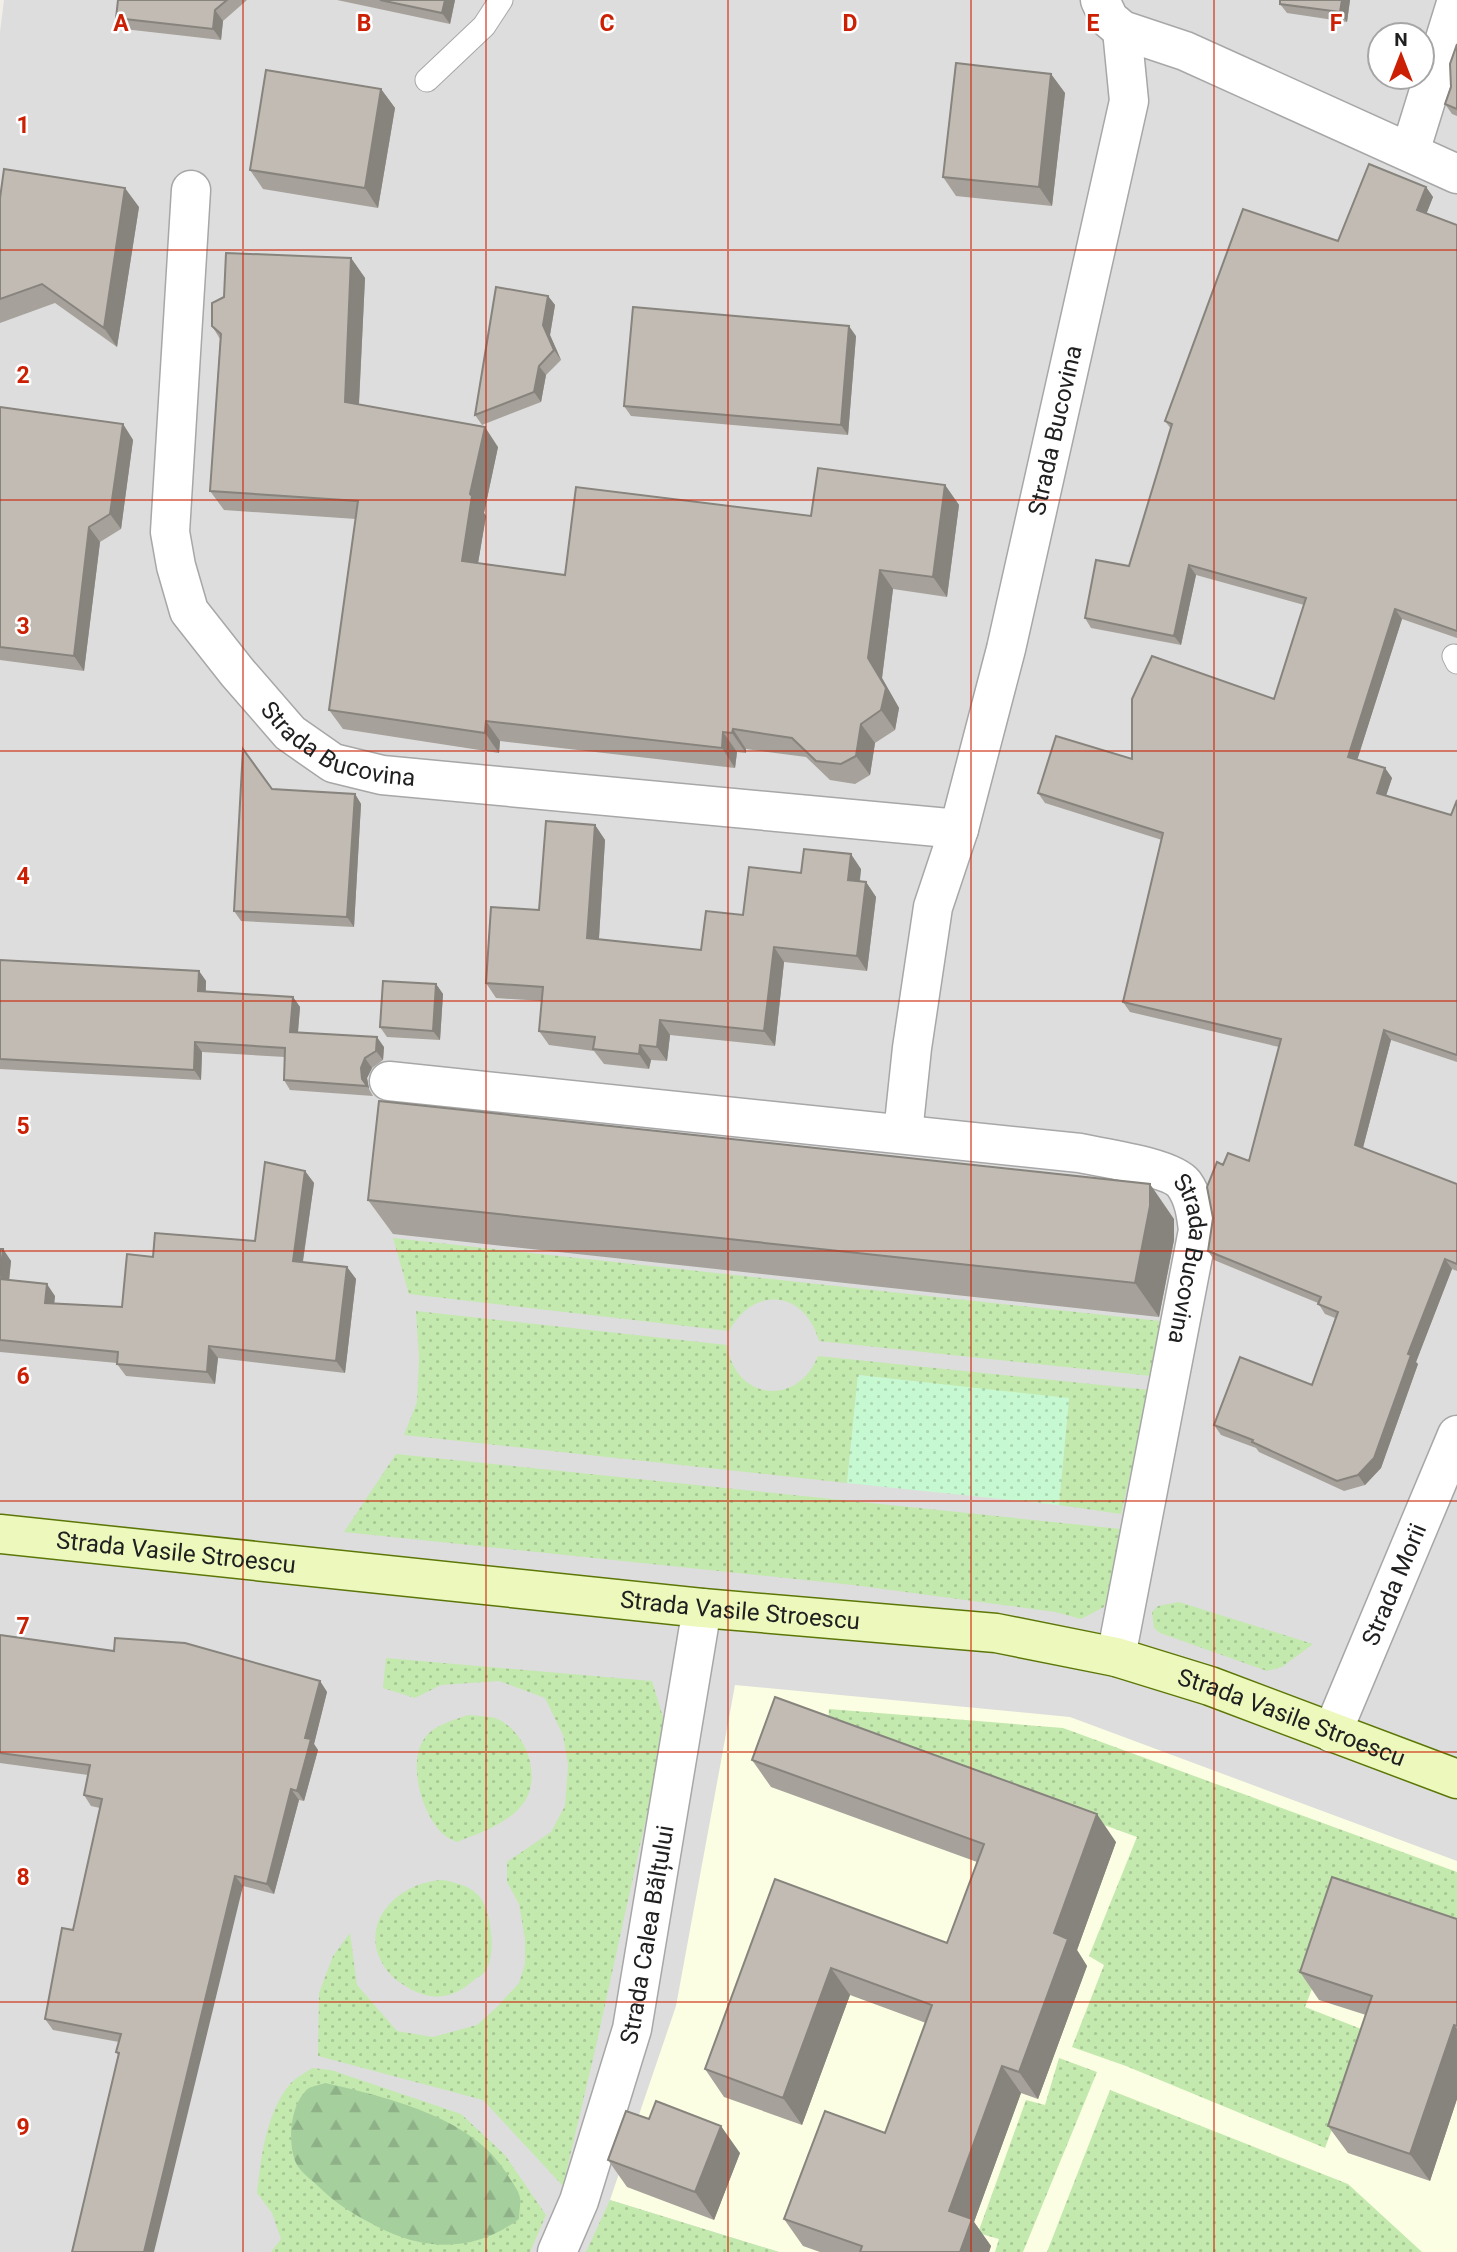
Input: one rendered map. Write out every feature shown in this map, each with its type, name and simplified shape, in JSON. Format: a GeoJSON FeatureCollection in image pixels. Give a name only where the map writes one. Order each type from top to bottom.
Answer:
{"type":"FeatureCollection","features":[{"type":"Feature","properties":{"kind":"main road","name":"Strada Vasile Stroescu"},"geometry":{"type":"LineString","coordinates":[[0,1534],[702,1608],[996,1633],[1116,1657],[1210,1686],[1457,1780]]}},
{"type":"Feature","properties":{"kind":"street"},"geometry":{"type":"LineString","coordinates":[[1410,152],[1457,0]]}},
{"type":"Feature","properties":{"kind":"street","name":"Strada Bucovina"},"geometry":{"type":"LineString","coordinates":[[1111,15],[1457,173]]}},
{"type":"Feature","properties":{"kind":"street","name":"Strada Bucovina"},"geometry":{"type":"LineString","coordinates":[[903,1133],[912,1048],[933,907],[959,829],[1006,649],[1129,101],[1111,15]]}},
{"type":"Feature","properties":{"kind":"street","name":"Strada Bucovina"},"geometry":{"type":"LineString","coordinates":[[191,190],[170,532],[176,566],[189,611],[237,673],[290,733],[333,763],[382,775],[959,829]]}},
{"type":"Feature","properties":{"kind":"street","name":"Strada Bucovina"},"geometry":{"type":"LineString","coordinates":[[389,1081],[1080,1153],[1163,1172],[1183,1182],[1196,1207],[1198,1230],[1116,1657]]}},
{"type":"Feature","properties":{"kind":"street","name":"Strada Morii"},"geometry":{"type":"LineString","coordinates":[[1332,1733],[1457,1435]]}},
{"type":"Feature","properties":{"kind":"street","name":"Strada Calea Bălțului"},"geometry":{"type":"LineString","coordinates":[[557,2252],[579,2201],[632,2029],[702,1608]]}},
{"type":"Feature","properties":{"kind":"lane"},"geometry":{"type":"LineString","coordinates":[[427,80],[484,26],[501,0]]}},
{"type":"Feature","properties":{"kind":"shaded area"},"geometry":{"type":"Polygon","coordinates":[[[4,0],[1457,0],[1457,2252],[0,2252],[0,32],[4,0]]]}},
{"type":"Feature","properties":{"kind":"shaded area"},"geometry":{"type":"Polygon","coordinates":[[[735,1685],[1070,1717],[1457,1861],[1457,2252],[779,2252],[610,2200],[676,2006],[735,1685]]]}},
{"type":"Feature","properties":{"kind":"green space"},"geometry":{"type":"Polygon","coordinates":[[[393,1238],[1160,1321],[1151,1376],[819,1341],[803,1311],[791,1303],[778,1300],[752,1306],[739,1316],[729,1331],[409,1294],[393,1238]]]}},
{"type":"Feature","properties":{"kind":"green space"},"geometry":{"type":"Polygon","coordinates":[[[416,1311],[727,1345],[732,1363],[742,1377],[754,1386],[768,1391],[782,1390],[796,1384],[808,1373],[818,1356],[1150,1390],[1121,1514],[1059,1505],[1069,1399],[858,1375],[847,1483],[404,1435],[417,1402],[419,1358],[416,1311]]]}},
{"type":"Feature","properties":{"kind":"green space"},"geometry":{"type":"Polygon","coordinates":[[[858,1375],[1069,1398],[1059,1505],[847,1483],[858,1375]]]}},
{"type":"Feature","properties":{"kind":"green space"},"geometry":{"type":"Polygon","coordinates":[[[396,1454],[1121,1529],[1113,1580],[1104,1607],[1081,1619],[1055,1612],[853,1585],[344,1532],[396,1454]]]}},
{"type":"Feature","properties":{"kind":"green space"},"geometry":{"type":"Polygon","coordinates":[[[1179,1602],[1313,1644],[1282,1667],[1267,1671],[1160,1633],[1154,1628],[1152,1612],[1158,1606],[1179,1602]]]}},
{"type":"Feature","properties":{"kind":"green space"},"geometry":{"type":"Polygon","coordinates":[[[386,1658],[652,1681],[666,1727],[563,2186],[483,2100],[318,2056],[319,1993],[333,1956],[350,1933],[357,1985],[397,2031],[433,2037],[477,2025],[496,2008],[519,1983],[525,1964],[525,1939],[519,1904],[507,1882],[507,1862],[551,1832],[565,1806],[568,1765],[563,1735],[545,1698],[499,1681],[441,1685],[415,1698],[383,1688],[386,1658]]]}},
{"type":"Feature","properties":{"kind":"green space"},"geometry":{"type":"Polygon","coordinates":[[[829,1709],[1063,1728],[1457,1872],[1457,1925],[1350,1889],[1305,2007],[1369,2032],[1325,2148],[1126,2066],[1072,2047],[1104,1965],[1089,1956],[1137,1837],[828,1724],[829,1709]]]}},
{"type":"Feature","properties":{"kind":"green space"},"geometry":{"type":"Polygon","coordinates":[[[468,1715],[495,1718],[513,1730],[526,1750],[532,1773],[528,1795],[516,1812],[487,1830],[457,1842],[443,1834],[428,1813],[419,1785],[418,1757],[421,1744],[428,1734],[468,1715]]]}},
{"type":"Feature","properties":{"kind":"green space"},"geometry":{"type":"Polygon","coordinates":[[[443,1880],[470,1888],[482,1900],[491,1930],[491,1953],[486,1970],[466,1986],[450,1995],[425,1995],[392,1976],[379,1957],[375,1941],[377,1925],[384,1911],[409,1889],[443,1880]]]}},
{"type":"Feature","properties":{"kind":"green space"},"geometry":{"type":"Polygon","coordinates":[[[1059,2058],[1097,2072],[1023,2252],[995,2252],[999,2239],[978,2233],[1026,2100],[1045,2105],[1059,2058]]]}},
{"type":"Feature","properties":{"kind":"green space"},"geometry":{"type":"Polygon","coordinates":[[[312,2068],[331,2070],[461,2114],[505,2155],[546,2215],[530,2252],[271,2252],[281,2239],[272,2213],[257,2193],[266,2136],[282,2096],[292,2082],[312,2068]]]}},
{"type":"Feature","properties":{"kind":"green space"},"geometry":{"type":"Polygon","coordinates":[[[325,2083],[426,2112],[473,2138],[492,2154],[517,2189],[520,2200],[519,2219],[503,2230],[468,2243],[431,2244],[394,2235],[339,2204],[300,2170],[293,2155],[292,2123],[298,2103],[309,2088],[325,2083]]]}},
{"type":"Feature","properties":{"kind":"green space"},"geometry":{"type":"Polygon","coordinates":[[[1110,2090],[1348,2184],[1422,2252],[1047,2252],[1110,2090]]]}},
{"type":"Feature","properties":{"kind":"green space"},"geometry":{"type":"Polygon","coordinates":[[[610,2200],[779,2252],[586,2252],[610,2200]]]}},
{"type":"Feature","properties":{"kind":"building"},"geometry":{"type":"Polygon","coordinates":[[[118,0],[227,0],[215,10],[213,29],[116,18],[118,0]]]}},
{"type":"Feature","properties":{"kind":"building"},"geometry":{"type":"Polygon","coordinates":[[[380,0],[445,0],[442,13],[380,0]]]}},
{"type":"Feature","properties":{"kind":"building"},"geometry":{"type":"Polygon","coordinates":[[[1280,0],[1342,0],[1340,12],[1280,4],[1280,0]]]}},
{"type":"Feature","properties":{"kind":"building"},"geometry":{"type":"Polygon","coordinates":[[[1457,44],[1457,109],[1445,104],[1451,87],[1450,64],[1457,44]]]}},
{"type":"Feature","properties":{"kind":"building"},"geometry":{"type":"Polygon","coordinates":[[[956,63],[1051,74],[1039,187],[943,177],[956,63]]]}},
{"type":"Feature","properties":{"kind":"building"},"geometry":{"type":"Polygon","coordinates":[[[266,70],[381,89],[365,188],[250,170],[266,70]]]}},
{"type":"Feature","properties":{"kind":"building"},"geometry":{"type":"Polygon","coordinates":[[[1369,164],[1426,187],[1417,210],[1457,225],[1457,631],[1395,609],[1348,757],[1385,768],[1377,793],[1451,815],[1457,800],[1457,1055],[1384,1030],[1355,1145],[1457,1184],[1457,1264],[1445,1259],[1408,1354],[1411,1355],[1374,1458],[1358,1475],[1337,1481],[1252,1442],[1253,1440],[1214,1425],[1240,1357],[1312,1385],[1338,1312],[1318,1304],[1321,1297],[1208,1251],[1213,1218],[1207,1187],[1217,1162],[1223,1165],[1228,1153],[1249,1161],[1281,1039],[1123,1002],[1163,833],[1038,793],[1056,736],[1132,759],[1132,699],[1152,656],[1274,699],[1306,598],[1189,565],[1174,636],[1085,618],[1096,560],[1129,566],[1172,424],[1165,421],[1243,209],[1338,241],[1369,164]]]}},
{"type":"Feature","properties":{"kind":"building"},"geometry":{"type":"Polygon","coordinates":[[[4,169],[125,188],[104,328],[42,284],[0,299],[0,198],[4,169]]]}},
{"type":"Feature","properties":{"kind":"building"},"geometry":{"type":"Polygon","coordinates":[[[226,253],[351,258],[345,402],[485,427],[470,494],[472,496],[462,561],[565,575],[576,487],[811,516],[818,468],[945,485],[933,577],[880,570],[868,658],[886,688],[881,710],[861,724],[856,756],[841,764],[816,761],[792,738],[733,729],[732,733],[723,732],[722,748],[486,721],[485,733],[329,710],[358,501],[210,491],[221,334],[212,326],[212,303],[224,297],[226,253]]]}},
{"type":"Feature","properties":{"kind":"building"},"geometry":{"type":"Polygon","coordinates":[[[496,287],[548,296],[543,325],[554,350],[539,366],[534,392],[475,415],[496,287]]]}},
{"type":"Feature","properties":{"kind":"building"},"geometry":{"type":"Polygon","coordinates":[[[633,307],[849,326],[841,425],[624,406],[633,307]]]}},
{"type":"Feature","properties":{"kind":"building"},"geometry":{"type":"Polygon","coordinates":[[[0,407],[123,424],[110,514],[89,527],[74,656],[0,647],[0,407]]]}},
{"type":"Feature","properties":{"kind":"building"},"geometry":{"type":"Polygon","coordinates":[[[243,749],[272,789],[355,794],[347,917],[234,911],[243,749]]]}},
{"type":"Feature","properties":{"kind":"building"},"geometry":{"type":"Polygon","coordinates":[[[546,821],[595,825],[587,938],[701,950],[706,911],[743,915],[749,867],[801,873],[804,849],[851,854],[848,880],[866,882],[857,956],[774,947],[764,1031],[660,1020],[657,1047],[640,1045],[639,1054],[593,1049],[595,1037],[539,1031],[543,987],[486,983],[491,907],[539,910],[546,821]]]}},
{"type":"Feature","properties":{"kind":"building"},"geometry":{"type":"Polygon","coordinates":[[[0,960],[199,971],[198,991],[293,997],[290,1032],[377,1037],[376,1051],[365,1058],[361,1068],[362,1079],[367,1086],[284,1080],[285,1048],[195,1042],[194,1070],[0,1059],[0,960]]]}},
{"type":"Feature","properties":{"kind":"building"},"geometry":{"type":"Polygon","coordinates":[[[383,981],[436,984],[433,1031],[380,1027],[383,981]]]}},
{"type":"Feature","properties":{"kind":"building"},"geometry":{"type":"Polygon","coordinates":[[[379,1101],[1150,1184],[1150,1206],[1135,1283],[368,1200],[379,1101]]]}},
{"type":"Feature","properties":{"kind":"building"},"geometry":{"type":"Polygon","coordinates":[[[265,1162],[305,1171],[293,1261],[347,1267],[336,1361],[209,1346],[207,1372],[117,1364],[118,1352],[0,1340],[0,1279],[47,1284],[45,1303],[122,1307],[127,1254],[153,1257],[155,1233],[255,1241],[265,1162]]]}},
{"type":"Feature","properties":{"kind":"building"},"geometry":{"type":"Polygon","coordinates":[[[0,1249],[3,1249],[0,1276],[0,1249]]]}},
{"type":"Feature","properties":{"kind":"building"},"geometry":{"type":"Polygon","coordinates":[[[0,1635],[114,1651],[115,1638],[185,1643],[320,1681],[305,1738],[311,1739],[297,1791],[291,1789],[267,1884],[235,1876],[144,2252],[72,2252],[119,2053],[116,2052],[121,2034],[45,2019],[62,1928],[73,1930],[102,1799],[84,1795],[90,1765],[0,1753],[0,1635]]]}},
{"type":"Feature","properties":{"kind":"building"},"geometry":{"type":"Polygon","coordinates":[[[775,1697],[1097,1814],[1054,1933],[1068,1939],[1019,2072],[1002,2066],[949,2211],[972,2219],[960,2252],[860,2252],[862,2246],[784,2219],[825,2111],[885,2133],[932,2005],[831,1968],[783,2098],[705,2069],[775,1879],[947,1943],[984,1844],[752,1760],[775,1697]]]}},
{"type":"Feature","properties":{"kind":"building"},"geometry":{"type":"Polygon","coordinates":[[[1332,1877],[1457,1919],[1457,2026],[1454,2025],[1410,2154],[1328,2126],[1372,1996],[1300,1972],[1332,1877]]]}},
{"type":"Feature","properties":{"kind":"building"},"geometry":{"type":"Polygon","coordinates":[[[656,2101],[721,2126],[695,2192],[608,2160],[626,2111],[649,2119],[656,2101]]]}}]}
